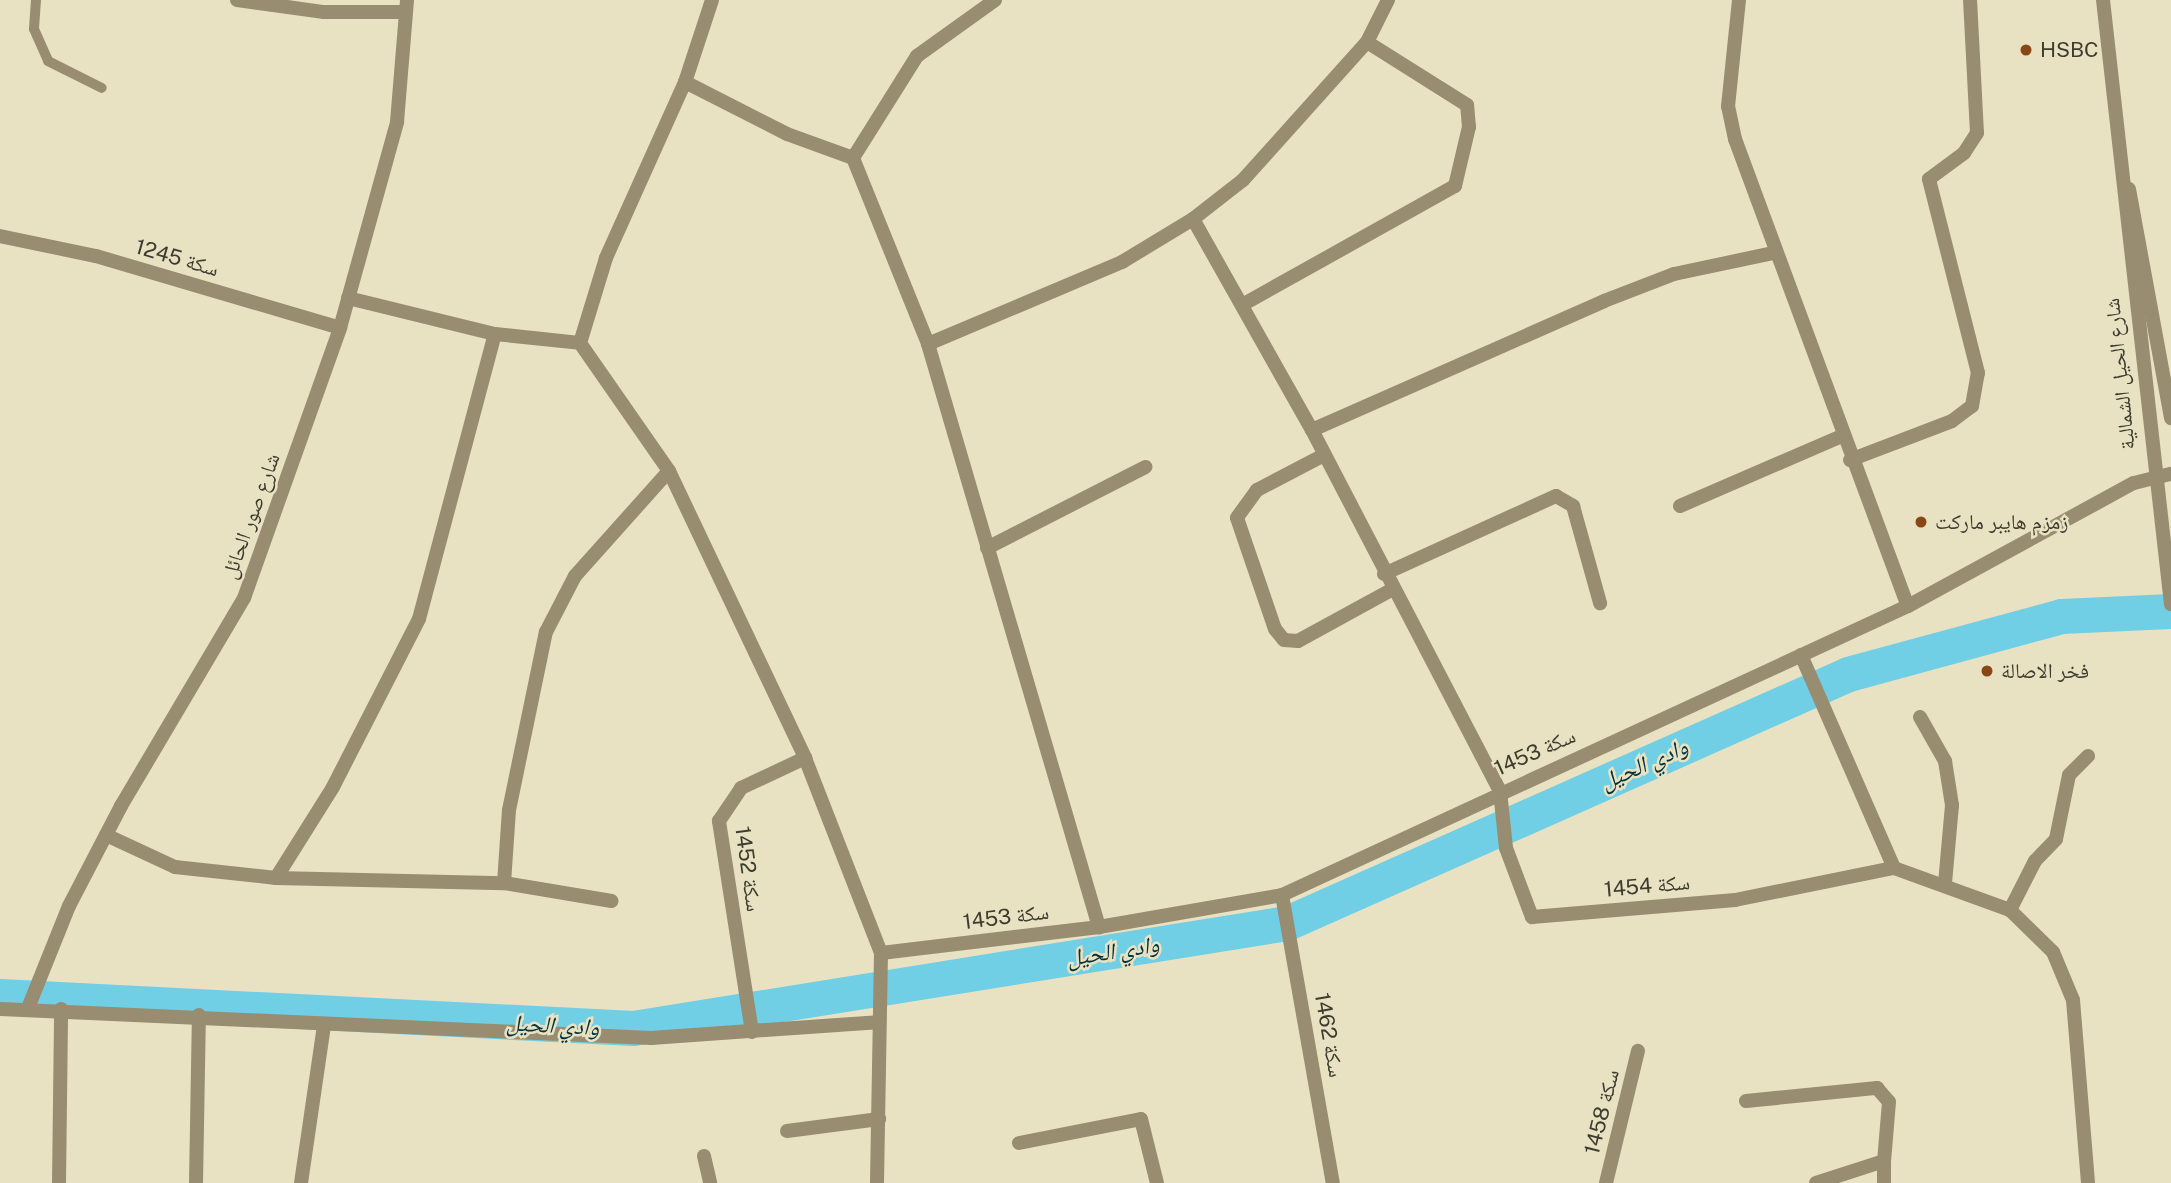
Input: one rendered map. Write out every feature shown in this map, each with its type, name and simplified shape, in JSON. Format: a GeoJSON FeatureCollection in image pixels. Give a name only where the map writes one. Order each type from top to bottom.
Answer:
{"type":"FeatureCollection","features":[{"type":"Feature","properties":{"kind":"street"},"geometry":{"type":"LineString","coordinates":[[237,0],[324,12],[406,6]]}},
{"type":"Feature","properties":{"kind":"street"},"geometry":{"type":"LineString","coordinates":[[580,343],[606,258],[685,82],[712,0]]}},
{"type":"Feature","properties":{"kind":"street"},"geometry":{"type":"LineString","coordinates":[[853,158],[917,56],[995,0]]}},
{"type":"Feature","properties":{"kind":"street"},"geometry":{"type":"LineString","coordinates":[[928,344],[1122,262],[1193,219],[1243,180],[1367,42],[1388,0]]}},
{"type":"Feature","properties":{"kind":"street"},"geometry":{"type":"LineString","coordinates":[[1739,0],[1728,106],[1774,253],[1850,460],[1908,606]]}},
{"type":"Feature","properties":{"kind":"street"},"geometry":{"type":"LineString","coordinates":[[1850,460],[1952,421],[1972,406],[1978,373],[1929,179],[1964,153],[1977,133],[1970,0]]}},
{"type":"Feature","properties":{"kind":"street","name":"شارع الحيل الشمالية"},"geometry":{"type":"LineString","coordinates":[[2104,0],[2152,477],[2171,604]]}},
{"type":"Feature","properties":{"kind":"street","name":"شارع صور الحائل"},"geometry":{"type":"LineString","coordinates":[[28,1008],[106,835],[244,598],[340,328],[397,122],[406,6]]}},
{"type":"Feature","properties":{"kind":"street"},"geometry":{"type":"LineString","coordinates":[[1242,305],[1455,186],[1469,127],[1467,105],[1367,42]]}},
{"type":"Feature","properties":{"kind":"street"},"geometry":{"type":"LineString","coordinates":[[685,82],[787,134],[853,158],[928,344],[1099,927]]}},
{"type":"Feature","properties":{"kind":"street","name":"شارع الحيل الشمالية"},"geometry":{"type":"LineString","coordinates":[[2116,138],[2145,252],[2171,418]]}},
{"type":"Feature","properties":{"kind":"street"},"geometry":{"type":"LineString","coordinates":[[1193,219],[1312,430],[1384,574],[1500,791]]}},
{"type":"Feature","properties":{"kind":"street","name":"سكة 1245"},"geometry":{"type":"LineString","coordinates":[[0,236],[96,256],[340,328]]}},
{"type":"Feature","properties":{"kind":"street"},"geometry":{"type":"LineString","coordinates":[[1312,430],[1604,301],[1674,274],[1774,253]]}},
{"type":"Feature","properties":{"kind":"street"},"geometry":{"type":"LineString","coordinates":[[348,298],[495,334],[580,343],[669,471],[805,758],[881,953],[877,1022],[877,1183]]}},
{"type":"Feature","properties":{"kind":"street"},"geometry":{"type":"LineString","coordinates":[[276,878],[333,787],[419,619],[495,334]]}},
{"type":"Feature","properties":{"kind":"street"},"geometry":{"type":"LineString","coordinates":[[1681,506],[1842,436]]}},
{"type":"Feature","properties":{"kind":"street"},"geometry":{"type":"LineString","coordinates":[[1324,455],[1257,490],[1237,518],[1275,629],[1284,640],[1298,640],[1392,589]]}},
{"type":"Feature","properties":{"kind":"street"},"geometry":{"type":"LineString","coordinates":[[987,548],[1145,467]]}},
{"type":"Feature","properties":{"kind":"street"},"geometry":{"type":"LineString","coordinates":[[505,883],[509,810],[546,632],[575,576],[669,471]]}},
{"type":"Feature","properties":{"kind":"street","name":"سكة 1453"},"geometry":{"type":"LineString","coordinates":[[881,953],[1099,927],[1282,895],[1500,791],[1908,606],[2152,477],[2171,474]]}},
{"type":"Feature","properties":{"kind":"street"},"geometry":{"type":"LineString","coordinates":[[1384,574],[1556,496],[1573,506],[1601,603]]}},
{"type":"Feature","properties":{"kind":"street"},"geometry":{"type":"LineString","coordinates":[[2162,535],[2171,555]]}},
{"type":"Feature","properties":{"kind":"street"},"geometry":{"type":"LineString","coordinates":[[1801,654],[1894,869]]}},
{"type":"Feature","properties":{"kind":"street"},"geometry":{"type":"LineString","coordinates":[[1920,717],[1945,761],[1952,805],[1945,883]]}},
{"type":"Feature","properties":{"kind":"street"},"geometry":{"type":"LineString","coordinates":[[2010,910],[2035,861],[2056,839],[2069,775],[2088,756]]}},
{"type":"Feature","properties":{"kind":"street","name":"سكة 1452"},"geometry":{"type":"LineString","coordinates":[[752,1032],[719,821],[741,788],[805,758]]}},
{"type":"Feature","properties":{"kind":"street","name":"سكة 1454"},"geometry":{"type":"LineString","coordinates":[[1500,791],[1506,848],[1532,917],[1735,900],[1894,869],[1945,883],[2010,910],[2053,952],[2073,1000],[2088,1183]]}},
{"type":"Feature","properties":{"kind":"street"},"geometry":{"type":"LineString","coordinates":[[106,835],[175,867],[276,878],[505,883],[611,901]]}},
{"type":"Feature","properties":{"kind":"street","name":"سكة 1462"},"geometry":{"type":"LineString","coordinates":[[1282,895],[1333,1183]]}},
{"type":"Feature","properties":{"kind":"street"},"geometry":{"type":"LineString","coordinates":[[0,1009],[199,1015],[324,1026],[651,1038],[877,1022]]}},
{"type":"Feature","properties":{"kind":"street"},"geometry":{"type":"LineString","coordinates":[[60,1183],[61,1009]]}},
{"type":"Feature","properties":{"kind":"street"},"geometry":{"type":"LineString","coordinates":[[196,1183],[199,1015]]}},
{"type":"Feature","properties":{"kind":"street"},"geometry":{"type":"LineString","coordinates":[[301,1183],[324,1026]]}},
{"type":"Feature","properties":{"kind":"street","name":"سكة 1458"},"geometry":{"type":"LineString","coordinates":[[1606,1183],[1638,1051]]}},
{"type":"Feature","properties":{"kind":"street"},"geometry":{"type":"LineString","coordinates":[[1746,1101],[1877,1088],[1889,1102],[1884,1183]]}},
{"type":"Feature","properties":{"kind":"street"},"geometry":{"type":"LineString","coordinates":[[787,1131],[879,1119]]}},
{"type":"Feature","properties":{"kind":"street"},"geometry":{"type":"LineString","coordinates":[[1019,1143],[1141,1119],[1157,1183]]}},
{"type":"Feature","properties":{"kind":"street"},"geometry":{"type":"LineString","coordinates":[[704,1156],[709,1183]]}},
{"type":"Feature","properties":{"kind":"street"},"geometry":{"type":"LineString","coordinates":[[1816,1183],[1884,1161]]}},
{"type":"Feature","properties":{"kind":"lane"},"geometry":{"type":"LineString","coordinates":[[36,0],[34,29],[48,61],[102,88]]}},
{"type":"Feature","properties":{"kind":"waterway","name":"وادي الحيل"},"geometry":{"type":"LineString","coordinates":[[0,996],[633,1028],[1287,923],[1848,674],[2061,616],[2171,611]]}},
{"type":"Feature","properties":{"kind":"place","name":"HSBC"},"geometry":{"type":"Point","coordinates":[2026,50]}},
{"type":"Feature","properties":{"kind":"place","name":"زمزم هايبر ماركت"},"geometry":{"type":"Point","coordinates":[1921,522]}},
{"type":"Feature","properties":{"kind":"place","name":"فخر الاصالة"},"geometry":{"type":"Point","coordinates":[1987,671]}}]}
